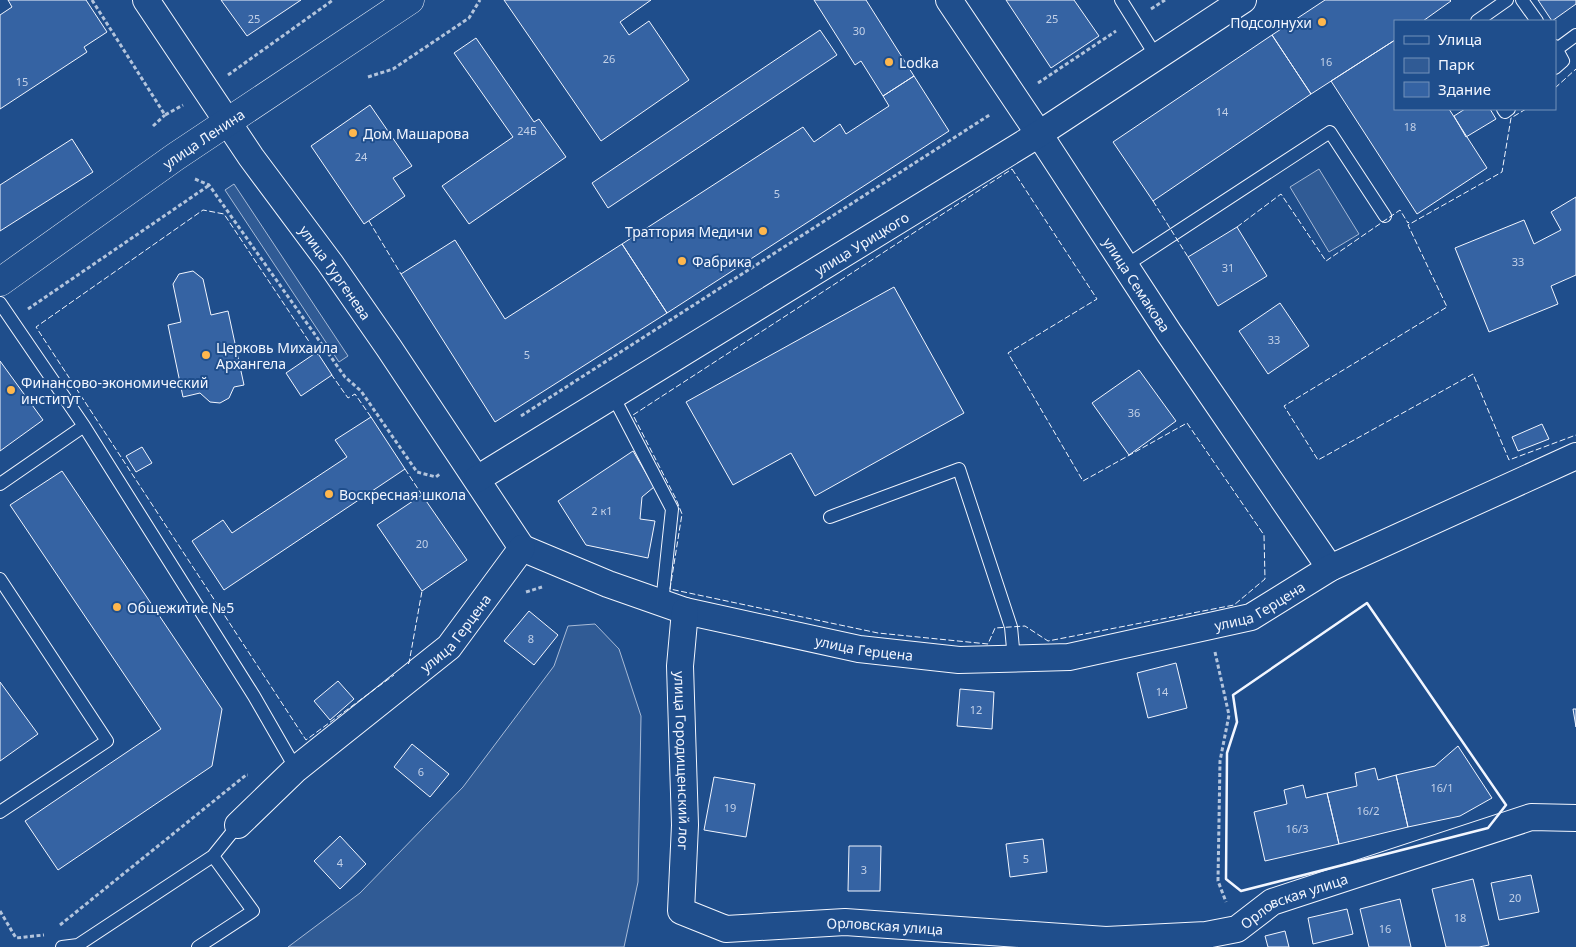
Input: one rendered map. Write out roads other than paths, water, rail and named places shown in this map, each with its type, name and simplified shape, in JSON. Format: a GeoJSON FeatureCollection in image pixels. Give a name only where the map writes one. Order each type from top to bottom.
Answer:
{"type":"FeatureCollection","features":[{"type":"Feature","properties":{"kind":"main road","name":"улица Ленина"},"geometry":{"type":"LineString","coordinates":[[0,282],[175,157],[410,0]]}},
{"type":"Feature","properties":{"kind":"street","name":"улица Тургенева"},"geometry":{"type":"LineString","coordinates":[[146,0],[227,123],[346,286],[522,548]]}},
{"type":"Feature","properties":{"kind":"street","name":"улица Семакова"},"geometry":{"type":"LineString","coordinates":[[949,0],[1125,266],[1330,568]]}},
{"type":"Feature","properties":{"kind":"street","name":"улица Урицкого"},"geometry":{"type":"LineString","coordinates":[[476,479],[1039,134],[1243,0]]}},
{"type":"Feature","properties":{"kind":"street","name":"улица Герцена"},"geometry":{"type":"LineString","coordinates":[[238,825],[296,768],[449,647],[522,548],[608,584],[674,607],[859,649],[959,660],[1069,657],[1251,617],[1330,568],[1576,456]]}},
{"type":"Feature","properties":{"kind":"street","name":"улица Городищенский лог"},"geometry":{"type":"LineString","coordinates":[[674,607],[680,666],[685,826],[681,911]]}},
{"type":"Feature","properties":{"kind":"street","name":"Орловская улица"},"geometry":{"type":"LineString","coordinates":[[681,911],[726,929],[845,922],[1106,940],[1206,935],[1239,938],[1272,902],[1531,817],[1576,818]]}},
{"type":"Feature","properties":{"kind":"lane"},"geometry":{"type":"LineString","coordinates":[[1122,0],[1156,56]]}},
{"type":"Feature","properties":{"kind":"lane"},"geometry":{"type":"LineString","coordinates":[[1479,20],[1507,0]]}},
{"type":"Feature","properties":{"kind":"lane"},"geometry":{"type":"LineString","coordinates":[[1522,0],[1536,20]]}},
{"type":"Feature","properties":{"kind":"lane"},"geometry":{"type":"LineString","coordinates":[[1556,67],[1563,60],[1556,47],[1576,35]]}},
{"type":"Feature","properties":{"kind":"lane"},"geometry":{"type":"LineString","coordinates":[[1125,266],[1330,132],[1385,216]]}},
{"type":"Feature","properties":{"kind":"lane"},"geometry":{"type":"LineString","coordinates":[[0,302],[84,426],[249,688],[296,768]]}},
{"type":"Feature","properties":{"kind":"lane"},"geometry":{"type":"LineString","coordinates":[[613,396],[672,508],[674,607]]}},
{"type":"Feature","properties":{"kind":"lane"},"geometry":{"type":"LineString","coordinates":[[0,484],[84,426]]}},
{"type":"Feature","properties":{"kind":"lane"},"geometry":{"type":"LineString","coordinates":[[830,517],[959,469],[1011,627],[1014,659]]}},
{"type":"Feature","properties":{"kind":"lane"},"geometry":{"type":"LineString","coordinates":[[0,579],[107,741],[0,812]]}},
{"type":"Feature","properties":{"kind":"lane"},"geometry":{"type":"LineString","coordinates":[[62,947],[78,945],[213,856],[238,825]]}},
{"type":"Feature","properties":{"kind":"lane"},"geometry":{"type":"LineString","coordinates":[[198,947],[253,911],[213,856]]}},
{"type":"Feature","properties":{"kind":"place","name":"Подсолнухи"},"geometry":{"type":"Point","coordinates":[1322,22]}},
{"type":"Feature","properties":{"kind":"place","name":"Lodka"},"geometry":{"type":"Point","coordinates":[889,62]}},
{"type":"Feature","properties":{"kind":"place","name":"Дом Машарова"},"geometry":{"type":"Point","coordinates":[353,133]}},
{"type":"Feature","properties":{"kind":"place","name":"Траттория Медичи"},"geometry":{"type":"Point","coordinates":[763,231]}},
{"type":"Feature","properties":{"kind":"place","name":"Фабрика"},"geometry":{"type":"Point","coordinates":[682,261]}},
{"type":"Feature","properties":{"kind":"place","name":"Церковь Михаила Архангела"},"geometry":{"type":"Point","coordinates":[206,355]}},
{"type":"Feature","properties":{"kind":"place","name":"Финансово-экономический институт"},"geometry":{"type":"Point","coordinates":[11,390]}},
{"type":"Feature","properties":{"kind":"place","name":"Воскресная школа"},"geometry":{"type":"Point","coordinates":[329,494]}},
{"type":"Feature","properties":{"kind":"place","name":"Общежитие №5"},"geometry":{"type":"Point","coordinates":[117,607]}}]}
